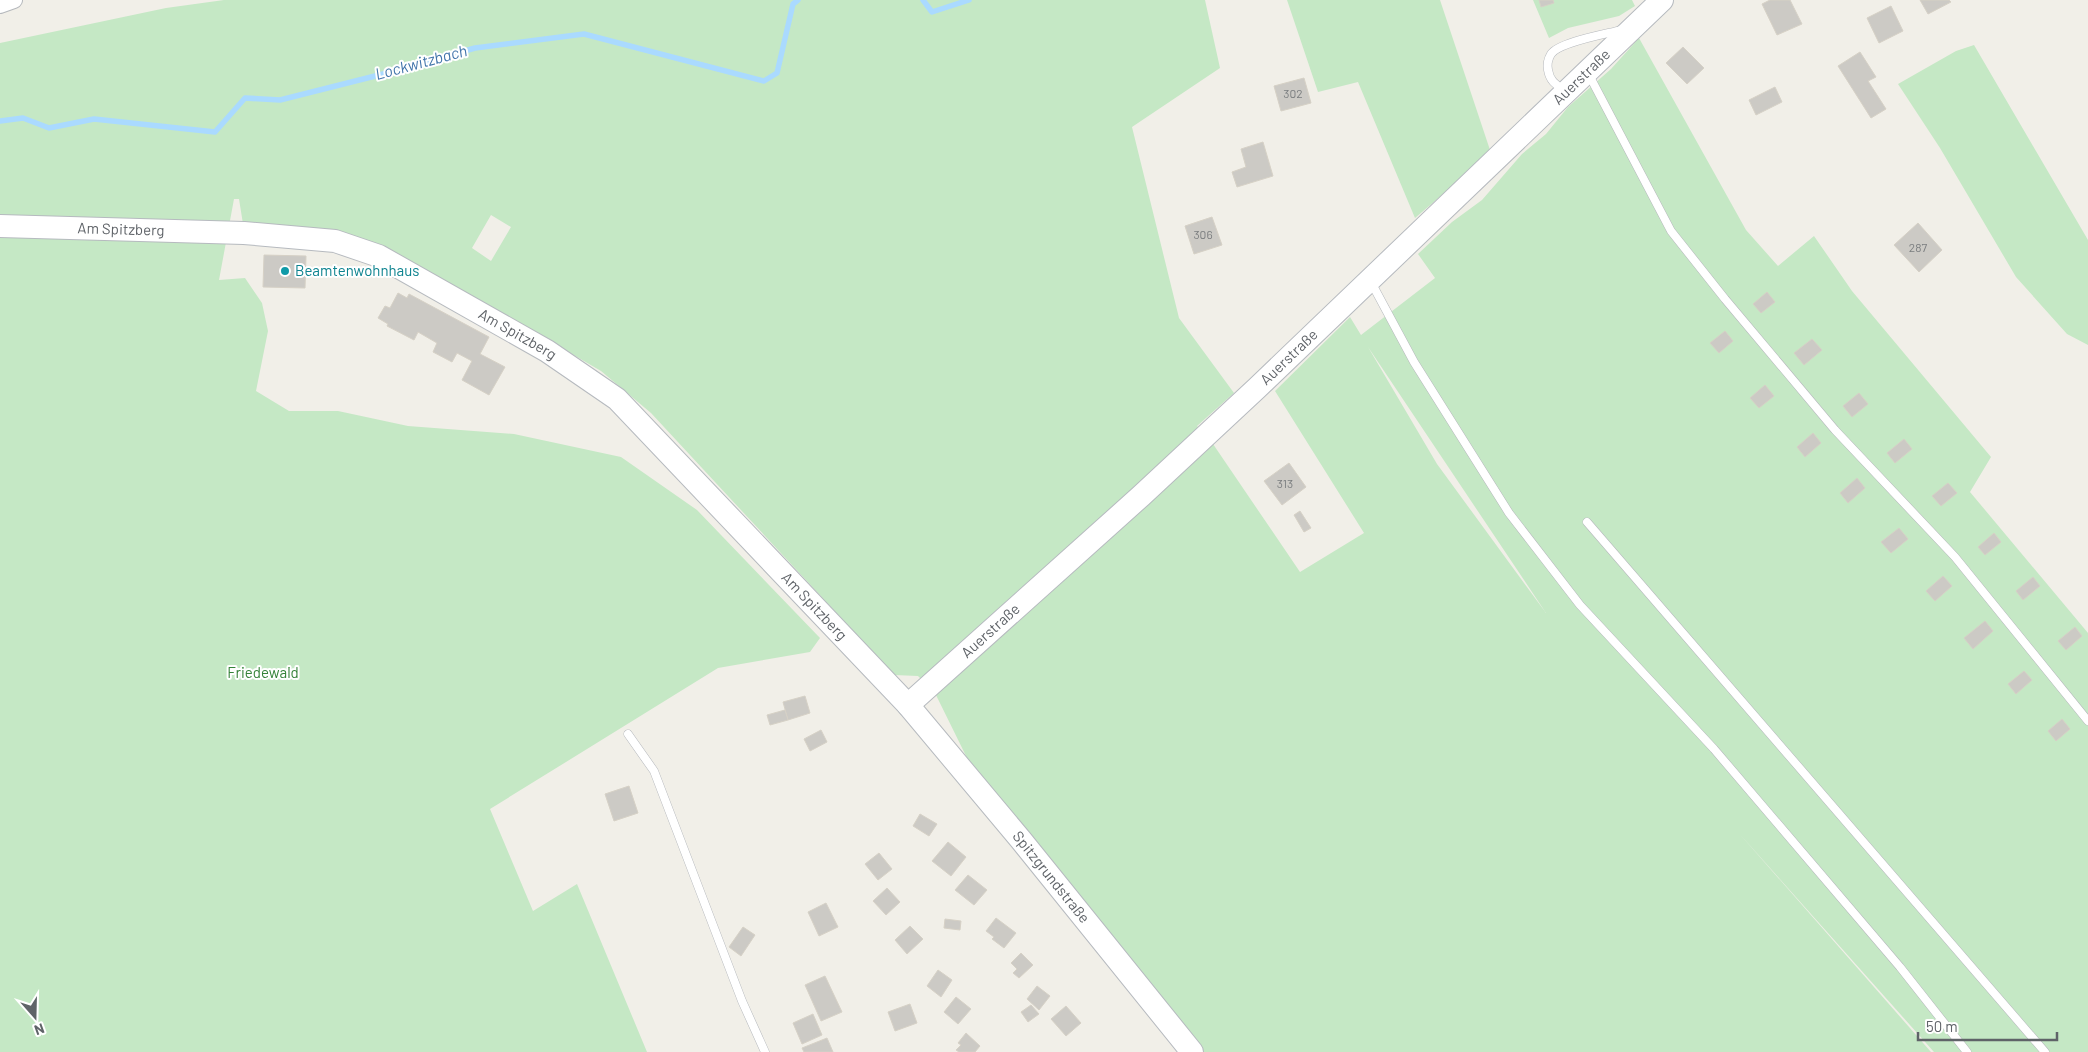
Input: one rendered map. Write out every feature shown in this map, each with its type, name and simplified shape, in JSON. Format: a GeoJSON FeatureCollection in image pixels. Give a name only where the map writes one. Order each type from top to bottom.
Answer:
{"type":"FeatureCollection","features":[{"type":"Feature","properties":{"kind":"street"},"geometry":{"type":"LineString","coordinates":[[0,6],[14,0]]}},
{"type":"Feature","properties":{"kind":"street","name":"Auerstraße"},"geometry":{"type":"LineString","coordinates":[[908,705],[1148,489],[1370,280],[1662,0]]}},
{"type":"Feature","properties":{"kind":"street","name":"Am Spitzberg"},"geometry":{"type":"LineString","coordinates":[[0,226],[244,233],[336,241],[379,256],[547,351],[617,399],[908,705]]}},
{"type":"Feature","properties":{"kind":"street","name":"Spitzgrundstraße"},"geometry":{"type":"LineString","coordinates":[[908,705],[1021,840],[1192,1052]]}},
{"type":"Feature","properties":{"kind":"lane"},"geometry":{"type":"LineString","coordinates":[[1567,91],[1554,84],[1550,78],[1547,64],[1551,54],[1563,46],[1635,26]]}},
{"type":"Feature","properties":{"kind":"lane"},"geometry":{"type":"LineString","coordinates":[[1587,72],[1671,231],[1725,299],[1835,430],[1955,556],[2088,721]]}},
{"type":"Feature","properties":{"kind":"lane"},"geometry":{"type":"LineString","coordinates":[[1370,280],[1414,362],[1508,512],[1580,604],[1720,756],[1900,967],[1967,1052]]}},
{"type":"Feature","properties":{"kind":"lane"},"geometry":{"type":"LineString","coordinates":[[1587,522],[2045,1052]]}},
{"type":"Feature","properties":{"kind":"lane"},"geometry":{"type":"LineString","coordinates":[[628,734],[654,771],[742,1001],[765,1052]]}},
{"type":"Feature","properties":{"kind":"green space","name":"Friedewald"},"geometry":{"type":"Polygon","coordinates":[[[224,0],[1205,0],[1220,68],[1132,127],[1179,318],[1234,393],[1197,426],[1213,444],[1300,572],[1364,533],[1275,391],[1350,317],[1361,335],[1435,278],[1418,254],[1452,222],[1482,200],[1522,154],[1546,134],[1568,107],[1611,69],[1639,38],[1746,230],[1778,266],[1814,236],[1852,291],[1991,457],[1970,492],[2088,633],[2088,1052],[1934,1052],[1738,832],[1931,1052],[1203,1052],[968,760],[935,693],[918,676],[894,675],[651,413],[601,371],[548,340],[417,271],[243,224],[239,199],[234,199],[219,280],[245,278],[262,303],[268,331],[256,391],[289,411],[338,411],[408,426],[514,434],[621,457],[697,510],[820,638],[810,652],[718,668],[490,809],[533,911],[577,884],[647,1052],[0,1052],[0,43],[166,8],[224,0]],[[491,215],[472,248],[491,261],[511,227],[491,215]],[[1368,347],[1437,464],[1546,613],[1368,347]]]}},
{"type":"Feature","properties":{"kind":"green space"},"geometry":{"type":"Polygon","coordinates":[[[1287,0],[1440,0],[1491,153],[1415,218],[1358,82],[1318,92],[1287,0]]]}},
{"type":"Feature","properties":{"kind":"green space"},"geometry":{"type":"Polygon","coordinates":[[[1533,0],[1632,0],[1635,6],[1619,16],[1568,28],[1549,38],[1533,0]]]}},
{"type":"Feature","properties":{"kind":"green space"},"geometry":{"type":"Polygon","coordinates":[[[1974,45],[2088,240],[2088,345],[2067,334],[2016,277],[1940,148],[1898,84],[1956,51],[1974,45]]]}},
{"type":"Feature","properties":{"kind":"building"},"geometry":{"type":"Polygon","coordinates":[[[1539,0],[1553,0],[1554,3],[1541,7],[1539,0]]]}},
{"type":"Feature","properties":{"kind":"building"},"geometry":{"type":"Polygon","coordinates":[[[1770,0],[1790,0],[1802,24],[1777,35],[1762,4],[1770,0]]]}},
{"type":"Feature","properties":{"kind":"building"},"geometry":{"type":"Polygon","coordinates":[[[1920,0],[1949,0],[1951,2],[1928,14],[1920,0]]]}},
{"type":"Feature","properties":{"kind":"building"},"geometry":{"type":"Polygon","coordinates":[[[1891,6],[1903,31],[1879,43],[1867,18],[1891,6]]]}},
{"type":"Feature","properties":{"kind":"building"},"geometry":{"type":"Polygon","coordinates":[[[1683,47],[1704,68],[1687,84],[1666,63],[1683,47]]]}},
{"type":"Feature","properties":{"kind":"building"},"geometry":{"type":"Polygon","coordinates":[[[1860,52],[1876,77],[1868,81],[1886,109],[1871,118],[1838,66],[1860,52]]]}},
{"type":"Feature","properties":{"kind":"building"},"geometry":{"type":"Polygon","coordinates":[[[1304,78],[1311,103],[1281,111],[1274,86],[1304,78]]]}},
{"type":"Feature","properties":{"kind":"building"},"geometry":{"type":"Polygon","coordinates":[[[1775,87],[1782,102],[1756,115],[1749,100],[1775,87]]]}},
{"type":"Feature","properties":{"kind":"building"},"geometry":{"type":"Polygon","coordinates":[[[1263,142],[1273,176],[1237,187],[1232,172],[1246,167],[1241,149],[1263,142]]]}},
{"type":"Feature","properties":{"kind":"building"},"geometry":{"type":"Polygon","coordinates":[[[1212,217],[1222,245],[1194,254],[1185,226],[1212,217]]]}},
{"type":"Feature","properties":{"kind":"building"},"geometry":{"type":"Polygon","coordinates":[[[1918,223],[1942,250],[1919,272],[1894,245],[1918,223]]]}},
{"type":"Feature","properties":{"kind":"building","name":"Beamtenwohnhaus"},"geometry":{"type":"Polygon","coordinates":[[[264,255],[306,256],[305,288],[263,287],[264,255]]]}},
{"type":"Feature","properties":{"kind":"building"},"geometry":{"type":"Polygon","coordinates":[[[1767,292],[1775,302],[1761,313],[1753,304],[1767,292]]]}},
{"type":"Feature","properties":{"kind":"building"},"geometry":{"type":"Polygon","coordinates":[[[398,293],[407,298],[409,294],[489,337],[480,354],[505,367],[489,395],[462,380],[472,361],[457,353],[452,362],[433,352],[437,343],[418,332],[414,340],[387,326],[388,324],[378,318],[385,306],[390,308],[398,293]]]}},
{"type":"Feature","properties":{"kind":"building"},"geometry":{"type":"Polygon","coordinates":[[[1725,331],[1733,341],[1719,353],[1710,343],[1725,331]]]}},
{"type":"Feature","properties":{"kind":"building"},"geometry":{"type":"Polygon","coordinates":[[[1812,339],[1822,350],[1804,365],[1794,353],[1812,339]]]}},
{"type":"Feature","properties":{"kind":"building"},"geometry":{"type":"Polygon","coordinates":[[[1765,385],[1774,396],[1759,408],[1750,398],[1765,385]]]}},
{"type":"Feature","properties":{"kind":"building"},"geometry":{"type":"Polygon","coordinates":[[[1859,393],[1868,404],[1852,417],[1843,406],[1859,393]]]}},
{"type":"Feature","properties":{"kind":"building"},"geometry":{"type":"Polygon","coordinates":[[[1813,433],[1821,443],[1805,457],[1797,447],[1813,433]]]}},
{"type":"Feature","properties":{"kind":"building"},"geometry":{"type":"Polygon","coordinates":[[[1904,439],[1912,449],[1895,463],[1887,453],[1904,439]]]}},
{"type":"Feature","properties":{"kind":"building"},"geometry":{"type":"Polygon","coordinates":[[[1289,463],[1306,487],[1282,505],[1264,481],[1289,463]]]}},
{"type":"Feature","properties":{"kind":"building"},"geometry":{"type":"Polygon","coordinates":[[[1857,478],[1865,488],[1848,503],[1840,493],[1857,478]]]}},
{"type":"Feature","properties":{"kind":"building"},"geometry":{"type":"Polygon","coordinates":[[[1948,483],[1957,493],[1941,506],[1932,496],[1948,483]]]}},
{"type":"Feature","properties":{"kind":"building"},"geometry":{"type":"Polygon","coordinates":[[[1300,511],[1311,528],[1304,532],[1294,515],[1300,511]]]}},
{"type":"Feature","properties":{"kind":"building"},"geometry":{"type":"Polygon","coordinates":[[[1899,528],[1908,539],[1891,553],[1881,542],[1899,528]]]}},
{"type":"Feature","properties":{"kind":"building"},"geometry":{"type":"Polygon","coordinates":[[[1994,533],[2001,542],[1985,555],[1978,547],[1994,533]]]}},
{"type":"Feature","properties":{"kind":"building"},"geometry":{"type":"Polygon","coordinates":[[[1943,576],[1952,586],[1935,601],[1926,591],[1943,576]]]}},
{"type":"Feature","properties":{"kind":"building"},"geometry":{"type":"Polygon","coordinates":[[[2033,577],[2040,586],[2023,600],[2016,591],[2033,577]]]}},
{"type":"Feature","properties":{"kind":"building"},"geometry":{"type":"Polygon","coordinates":[[[1985,621],[1993,631],[1973,649],[1964,638],[1985,621]]]}},
{"type":"Feature","properties":{"kind":"building"},"geometry":{"type":"Polygon","coordinates":[[[2075,627],[2082,636],[2066,650],[2058,641],[2075,627]]]}},
{"type":"Feature","properties":{"kind":"building"},"geometry":{"type":"Polygon","coordinates":[[[2024,671],[2032,680],[2016,694],[2008,684],[2024,671]]]}},
{"type":"Feature","properties":{"kind":"building"},"geometry":{"type":"Polygon","coordinates":[[[805,696],[810,713],[788,720],[783,702],[805,696]]]}},
{"type":"Feature","properties":{"kind":"building"},"geometry":{"type":"Polygon","coordinates":[[[785,710],[788,720],[770,725],[767,715],[785,710]]]}},
{"type":"Feature","properties":{"kind":"building"},"geometry":{"type":"Polygon","coordinates":[[[2062,719],[2070,729],[2056,741],[2048,731],[2062,719]]]}},
{"type":"Feature","properties":{"kind":"building"},"geometry":{"type":"Polygon","coordinates":[[[821,730],[827,742],[810,751],[804,739],[821,730]]]}},
{"type":"Feature","properties":{"kind":"building"},"geometry":{"type":"Polygon","coordinates":[[[629,786],[638,813],[614,821],[605,794],[629,786]]]}},
{"type":"Feature","properties":{"kind":"building"},"geometry":{"type":"Polygon","coordinates":[[[920,814],[937,824],[929,836],[913,826],[920,814]]]}},
{"type":"Feature","properties":{"kind":"building"},"geometry":{"type":"Polygon","coordinates":[[[948,842],[966,857],[951,876],[932,861],[948,842]]]}},
{"type":"Feature","properties":{"kind":"building"},"geometry":{"type":"Polygon","coordinates":[[[879,853],[892,869],[878,880],[865,864],[879,853]]]}},
{"type":"Feature","properties":{"kind":"building"},"geometry":{"type":"Polygon","coordinates":[[[968,875],[987,890],[974,905],[955,890],[968,875]]]}},
{"type":"Feature","properties":{"kind":"building"},"geometry":{"type":"Polygon","coordinates":[[[887,888],[900,902],[886,915],[873,901],[887,888]]]}},
{"type":"Feature","properties":{"kind":"building"},"geometry":{"type":"Polygon","coordinates":[[[826,903],[838,927],[819,936],[808,912],[826,903]]]}},
{"type":"Feature","properties":{"kind":"building"},"geometry":{"type":"Polygon","coordinates":[[[996,918],[1016,933],[1004,948],[992,939],[994,937],[986,931],[996,918]]]}},
{"type":"Feature","properties":{"kind":"building"},"geometry":{"type":"Polygon","coordinates":[[[945,919],[961,921],[960,930],[944,928],[945,919]]]}},
{"type":"Feature","properties":{"kind":"building"},"geometry":{"type":"Polygon","coordinates":[[[910,926],[923,939],[907,954],[895,940],[910,926]]]}},
{"type":"Feature","properties":{"kind":"building"},"geometry":{"type":"Polygon","coordinates":[[[743,927],[755,935],[741,956],[729,947],[743,927]]]}},
{"type":"Feature","properties":{"kind":"building"},"geometry":{"type":"Polygon","coordinates":[[[1021,953],[1033,965],[1019,978],[1013,973],[1017,969],[1011,963],[1021,953]]]}},
{"type":"Feature","properties":{"kind":"building"},"geometry":{"type":"Polygon","coordinates":[[[938,970],[952,980],[941,997],[927,986],[938,970]]]}},
{"type":"Feature","properties":{"kind":"building"},"geometry":{"type":"Polygon","coordinates":[[[825,976],[842,1012],[821,1021],[805,985],[825,976]]]}},
{"type":"Feature","properties":{"kind":"building"},"geometry":{"type":"Polygon","coordinates":[[[1037,986],[1050,996],[1039,1010],[1027,999],[1037,986]]]}},
{"type":"Feature","properties":{"kind":"building"},"geometry":{"type":"Polygon","coordinates":[[[956,997],[971,1009],[958,1024],[944,1012],[956,997]]]}},
{"type":"Feature","properties":{"kind":"building"},"geometry":{"type":"Polygon","coordinates":[[[910,1004],[917,1023],[895,1031],[888,1012],[910,1004]]]}},
{"type":"Feature","properties":{"kind":"building"},"geometry":{"type":"Polygon","coordinates":[[[1031,1005],[1039,1014],[1028,1022],[1021,1012],[1031,1005]]]}},
{"type":"Feature","properties":{"kind":"building"},"geometry":{"type":"Polygon","coordinates":[[[1066,1006],[1081,1023],[1066,1036],[1051,1019],[1066,1006]]]}},
{"type":"Feature","properties":{"kind":"building"},"geometry":{"type":"Polygon","coordinates":[[[813,1014],[822,1035],[802,1044],[793,1023],[813,1014]]]}},
{"type":"Feature","properties":{"kind":"building"},"geometry":{"type":"Polygon","coordinates":[[[966,1033],[980,1046],[975,1052],[959,1052],[956,1050],[961,1045],[958,1043],[966,1033]]]}},
{"type":"Feature","properties":{"kind":"building"},"geometry":{"type":"Polygon","coordinates":[[[827,1038],[833,1052],[804,1052],[802,1048],[827,1038]]]}},
{"type":"Feature","properties":{"kind":"waterway","name":"Lockwitzbach"},"geometry":{"type":"LineString","coordinates":[[0,121],[23,118],[49,128],[94,119],[215,132],[245,98],[280,100],[399,70],[475,48],[584,34],[764,81],[777,73],[793,4],[798,0]]}},
{"type":"Feature","properties":{"kind":"waterway","name":"Lockwitzbach"},"geometry":{"type":"LineString","coordinates":[[923,0],[932,12],[969,0]]}},
{"type":"Feature","properties":{"kind":"place","name":"Beamtenwohnhaus"},"geometry":{"type":"Point","coordinates":[285,271]}}]}
